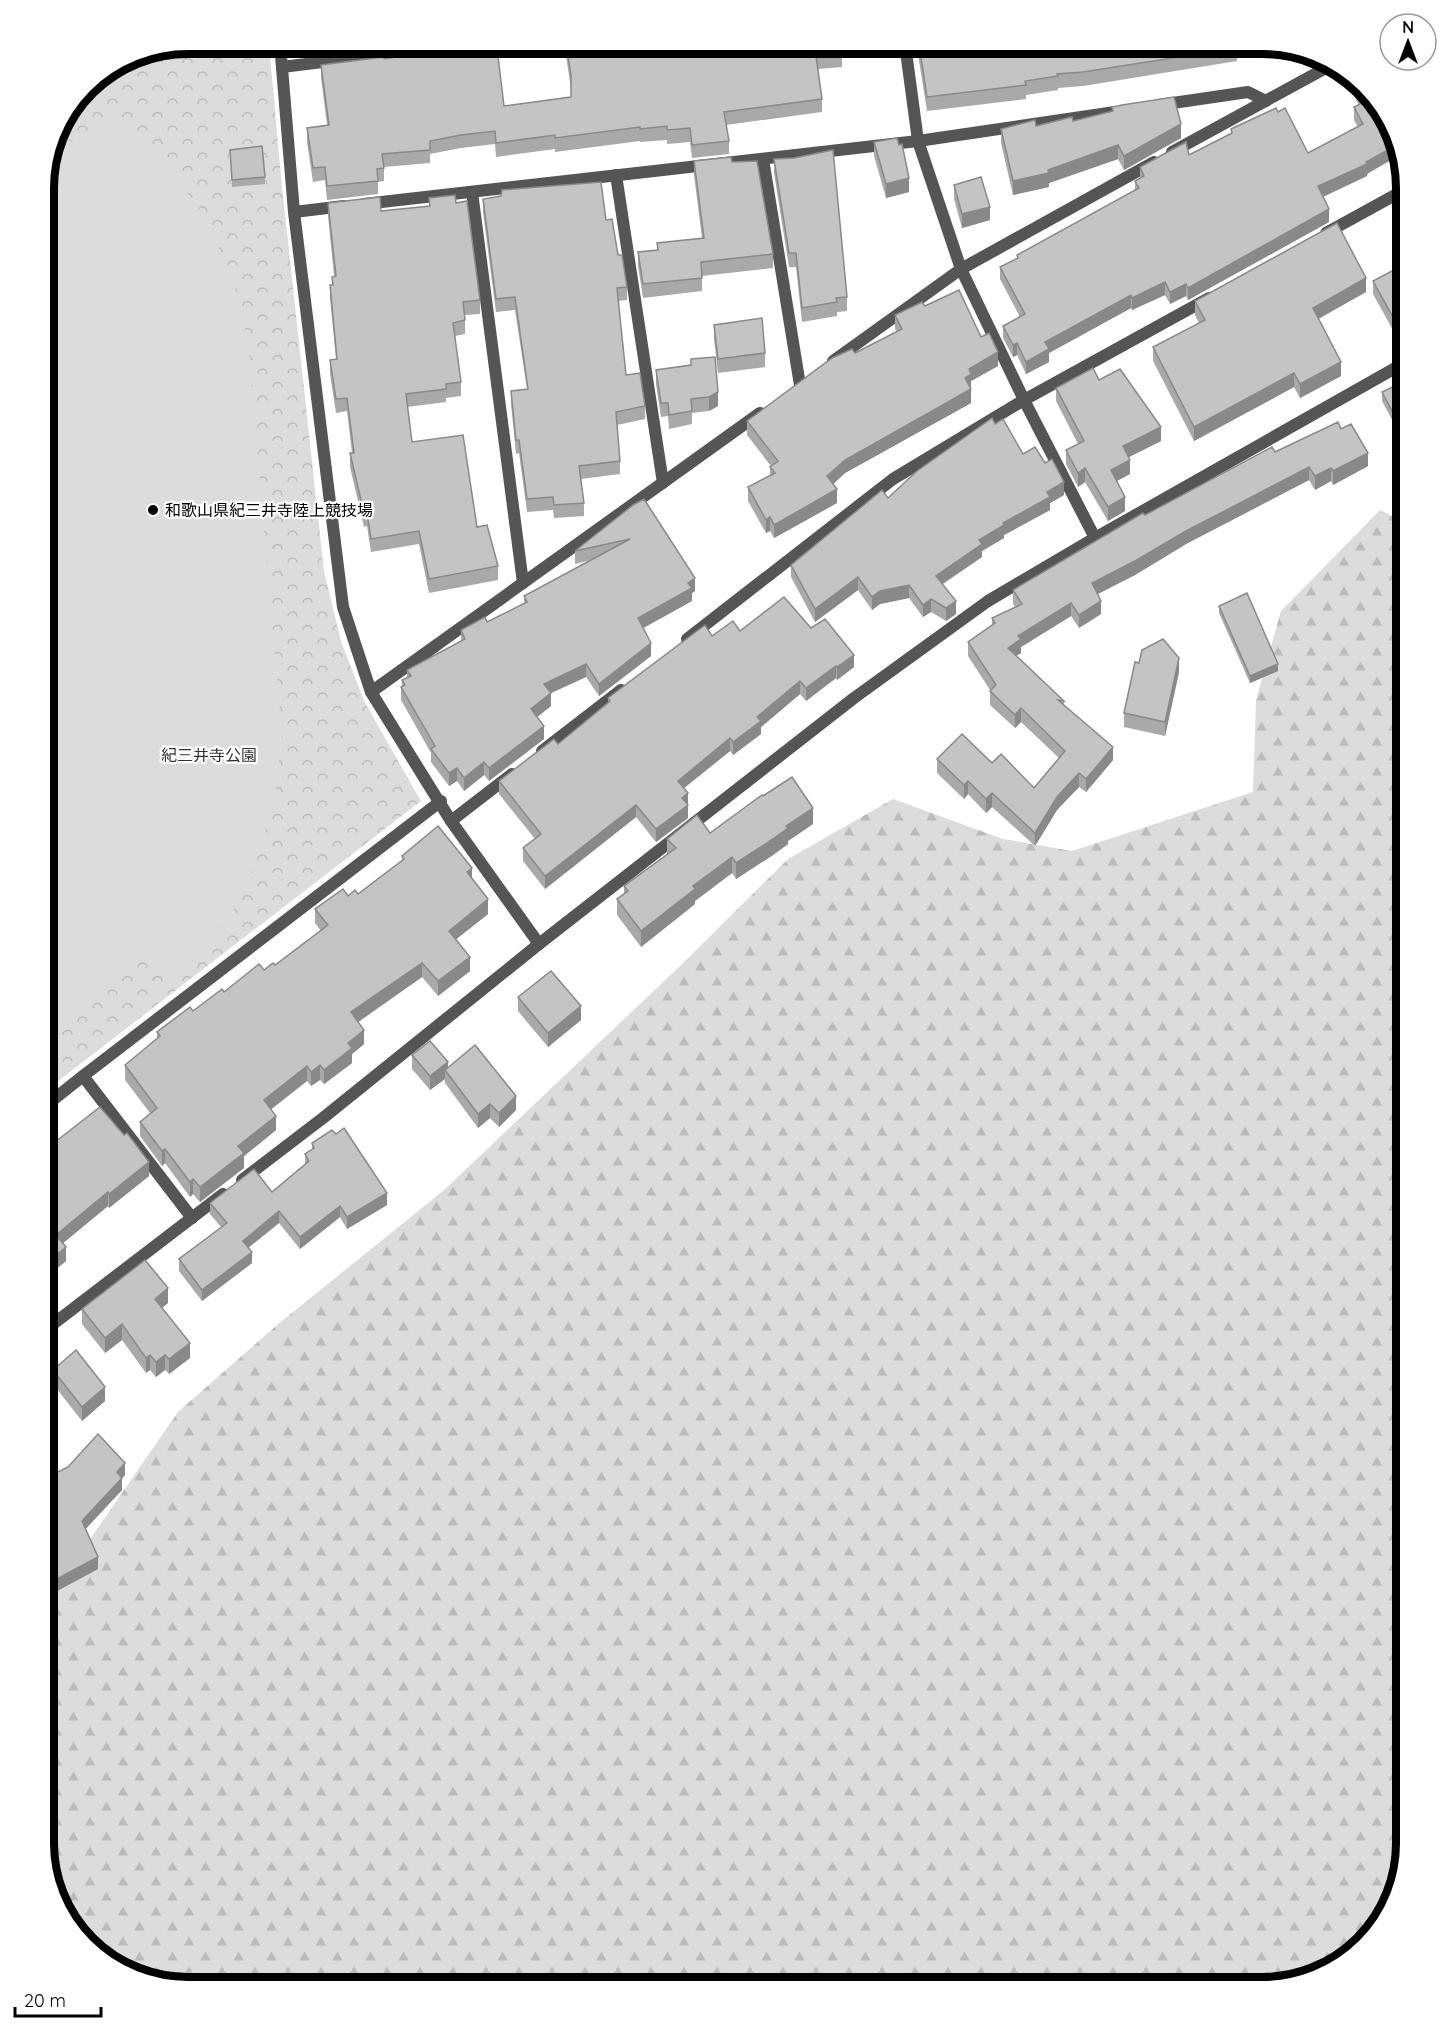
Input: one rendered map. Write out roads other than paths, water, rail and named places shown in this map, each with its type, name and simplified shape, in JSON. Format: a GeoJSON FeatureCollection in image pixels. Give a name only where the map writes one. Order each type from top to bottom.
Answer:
{"type":"FeatureCollection","features":[{"type":"Feature","properties":{"kind":"street"},"geometry":{"type":"LineString","coordinates":[[281,54],[294,212],[343,607],[371,692],[441,801],[451,821],[539,944]]}},
{"type":"Feature","properties":{"kind":"street"},"geometry":{"type":"LineString","coordinates":[[282,67],[388,54]]}},
{"type":"Feature","properties":{"kind":"street"},"geometry":{"type":"LineString","coordinates":[[906,54],[918,141],[961,269],[1024,400],[1095,538]]}},
{"type":"Feature","properties":{"kind":"street"},"geometry":{"type":"LineString","coordinates":[[763,159],[804,382],[961,269],[1324,69]]}},
{"type":"Feature","properties":{"kind":"street"},"geometry":{"type":"LineString","coordinates":[[294,212],[918,141],[1248,92],[1266,101]]}},
{"type":"Feature","properties":{"kind":"street"},"geometry":{"type":"LineString","coordinates":[[616,175],[663,483]]}},
{"type":"Feature","properties":{"kind":"street"},"geometry":{"type":"LineString","coordinates":[[472,192],[523,583]]}},
{"type":"Feature","properties":{"kind":"street"},"geometry":{"type":"LineString","coordinates":[[1313,240],[1396,195]]}},
{"type":"Feature","properties":{"kind":"street"},"geometry":{"type":"LineString","coordinates":[[677,646],[893,479],[1024,400],[1220,292]]}},
{"type":"Feature","properties":{"kind":"street"},"geometry":{"type":"LineString","coordinates":[[54,1322],[323,1118],[539,944],[854,698],[988,601],[1396,368]]}},
{"type":"Feature","properties":{"kind":"street"},"geometry":{"type":"LineString","coordinates":[[371,692],[770,406]]}},
{"type":"Feature","properties":{"kind":"street"},"geometry":{"type":"LineString","coordinates":[[451,821],[630,683]]}},
{"type":"Feature","properties":{"kind":"street"},"geometry":{"type":"LineString","coordinates":[[54,1099],[441,801]]}},
{"type":"Feature","properties":{"kind":"street"},"geometry":{"type":"LineString","coordinates":[[84,1076],[192,1218]]}},
{"type":"Feature","properties":{"kind":"place","name":"和歌山県紀三井寺陸上競技場"},"geometry":{"type":"Point","coordinates":[153,510]}},
{"type":"Feature","properties":{"kind":"park label","name":"紀三井寺公園"},"geometry":{"type":"Point","coordinates":[209,755]}}]}
